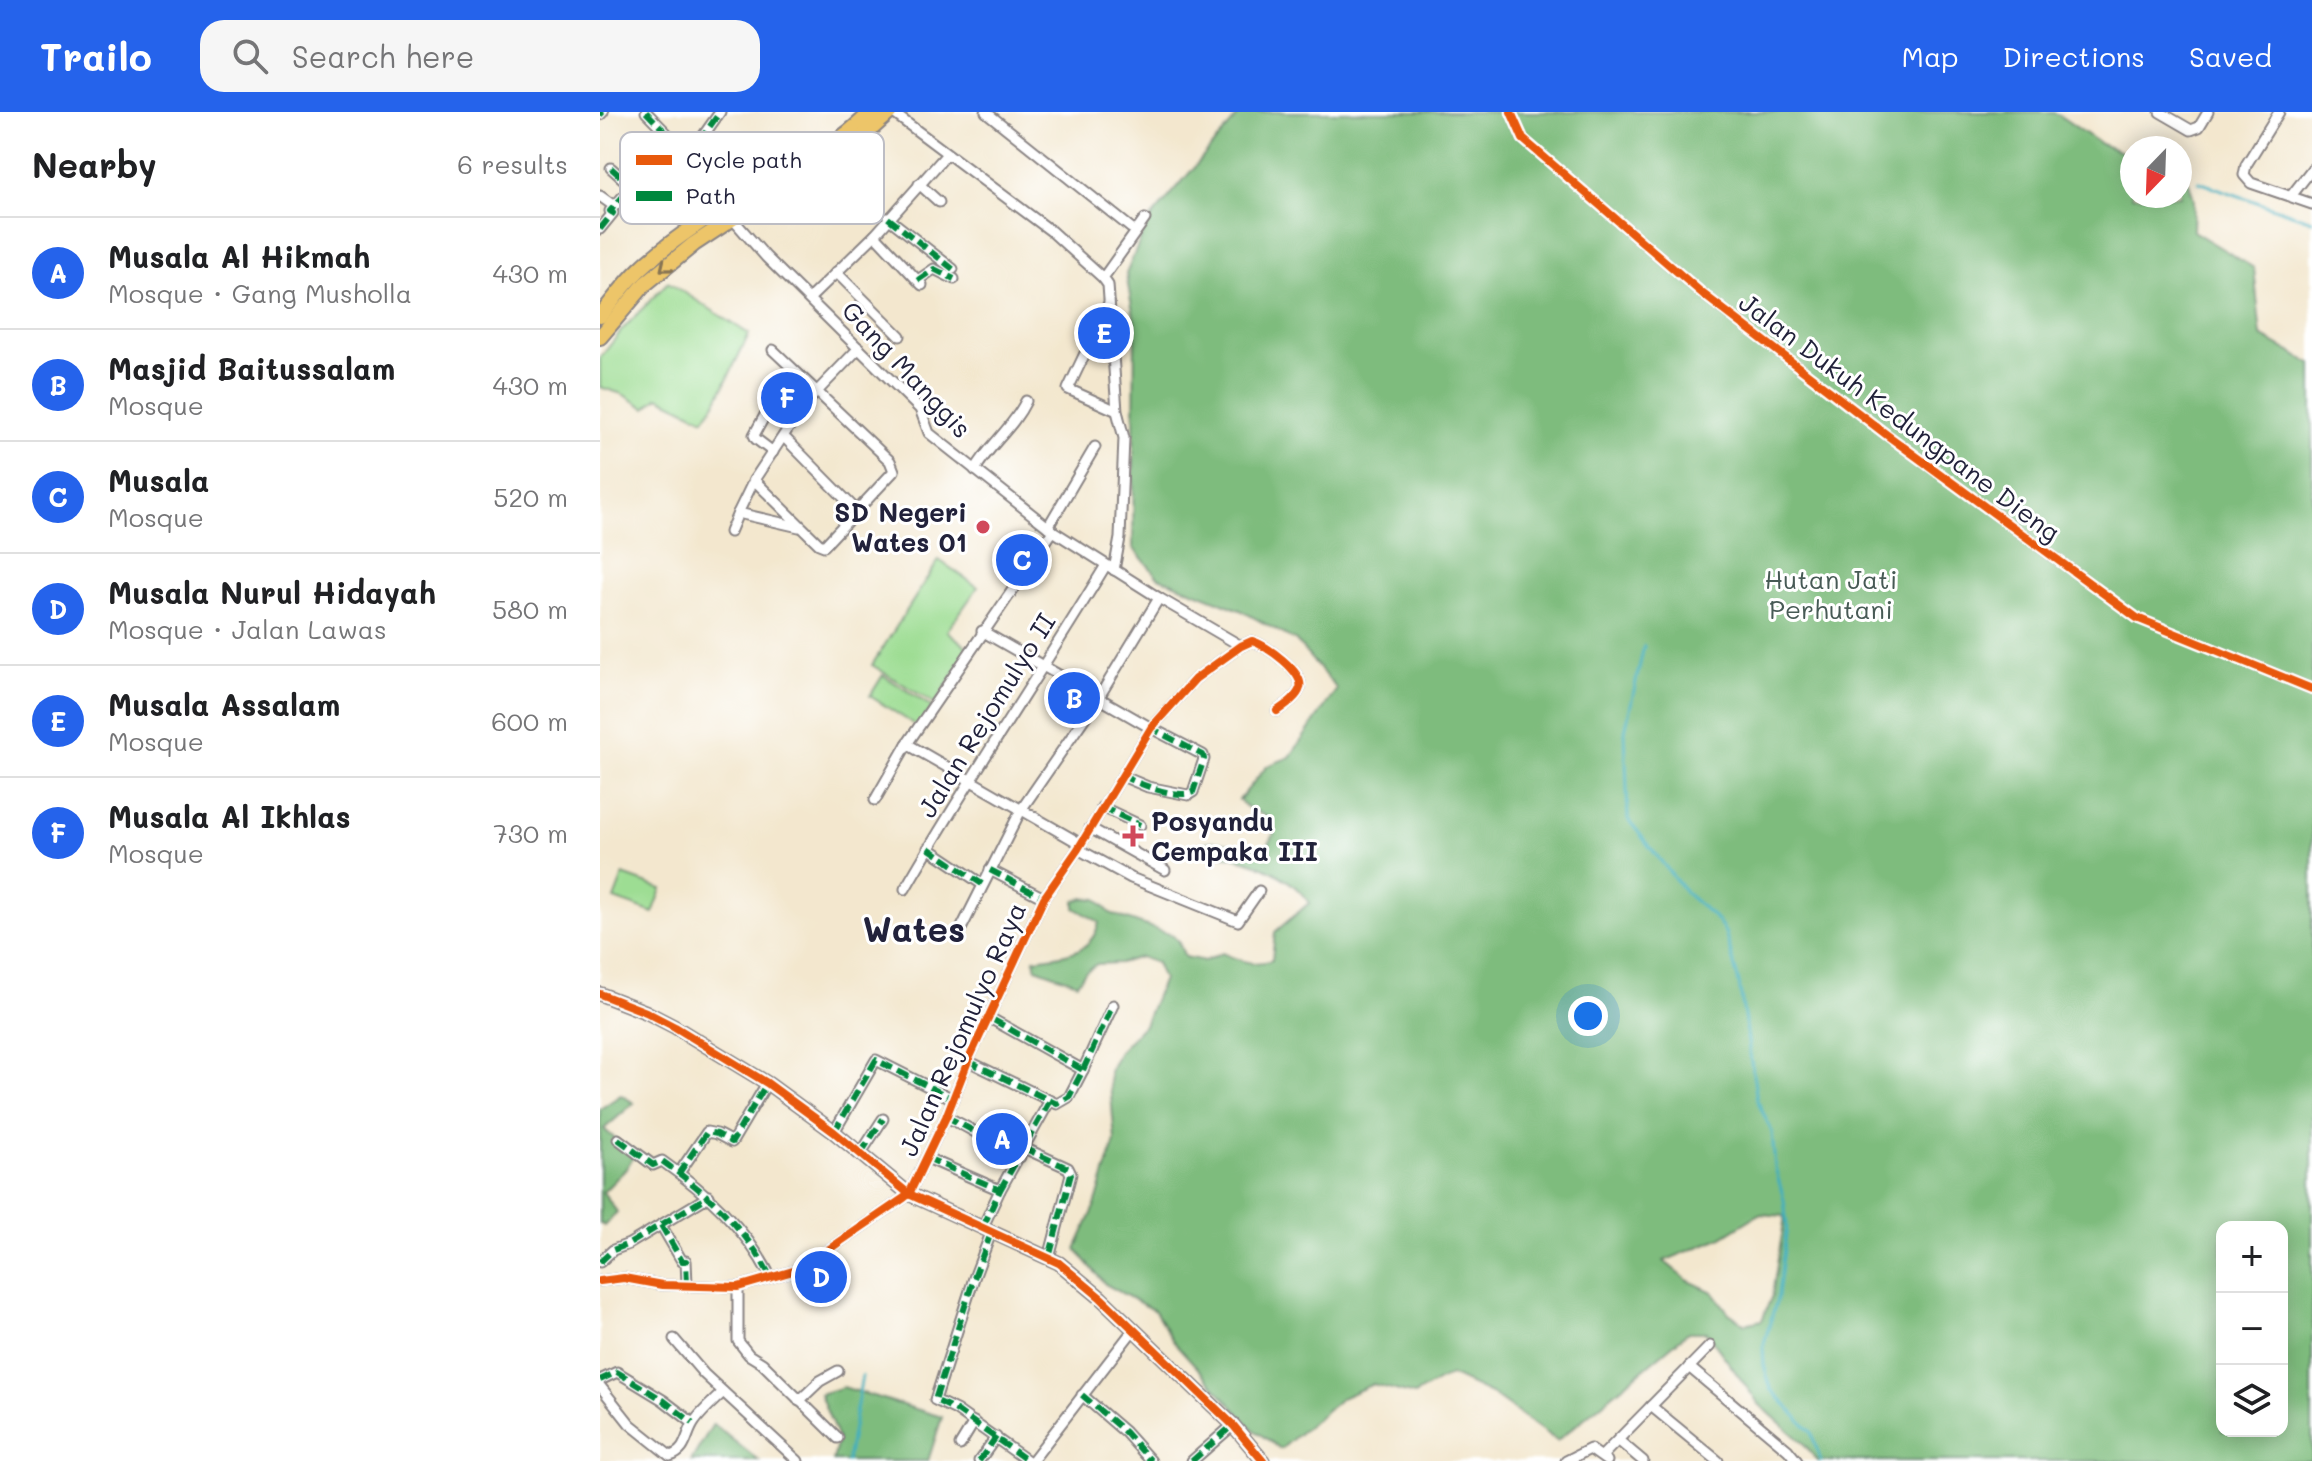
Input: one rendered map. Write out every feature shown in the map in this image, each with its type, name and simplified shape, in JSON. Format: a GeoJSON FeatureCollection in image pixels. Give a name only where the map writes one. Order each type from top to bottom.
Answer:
{"type":"FeatureCollection","features":[{"type":"Feature","properties":{"kind":"main road"},"geometry":{"type":"LineString","coordinates":[[852,132],[871,112]]}},
{"type":"Feature","properties":{"kind":"main road"},"geometry":{"type":"LineString","coordinates":[[868,132],[891,112]]}},
{"type":"Feature","properties":{"kind":"main road"},"geometry":{"type":"LineString","coordinates":[[602,325],[639,270],[710,224]]}},
{"type":"Feature","properties":{"kind":"street","name":"Gang Manggis"},"geometry":{"type":"LineString","coordinates":[[646,112],[666,132]]}},
{"type":"Feature","properties":{"kind":"street"},"geometry":{"type":"LineString","coordinates":[[706,132],[720,112]]}},
{"type":"Feature","properties":{"kind":"street"},"geometry":{"type":"LineString","coordinates":[[891,112],[1051,231],[1108,285],[1117,411],[1124,438],[1120,538],[1110,568]]}},
{"type":"Feature","properties":{"kind":"street"},"geometry":{"type":"LineString","coordinates":[[986,112],[1131,228]]}},
{"type":"Feature","properties":{"kind":"street","name":"Jalan Dukuh Kedungpane Dieng"},"geometry":{"type":"LineString","coordinates":[[1511,112],[1523,139],[1703,294],[1887,435],[2137,618],[2312,689]]}},
{"type":"Feature","properties":{"kind":"street"},"geometry":{"type":"LineString","coordinates":[[2160,112],[2191,130],[2199,127],[2208,112]]}},
{"type":"Feature","properties":{"kind":"street"},"geometry":{"type":"LineString","coordinates":[[2279,112],[2246,165],[2244,175],[2251,183],[2312,204]]}},
{"type":"Feature","properties":{"kind":"street"},"geometry":{"type":"LineString","coordinates":[[884,223],[947,154]]}},
{"type":"Feature","properties":{"kind":"street"},"geometry":{"type":"LineString","coordinates":[[611,168],[620,176]]}},
{"type":"Feature","properties":{"kind":"street"},"geometry":{"type":"LineString","coordinates":[[2291,196],[2312,169]]}},
{"type":"Feature","properties":{"kind":"street"},"geometry":{"type":"LineString","coordinates":[[919,184],[939,202]]}},
{"type":"Feature","properties":{"kind":"street"},"geometry":{"type":"LineString","coordinates":[[600,196],[614,206]]}},
{"type":"Feature","properties":{"kind":"street"},"geometry":{"type":"LineString","coordinates":[[600,229],[620,199]]}},
{"type":"Feature","properties":{"kind":"street"},"geometry":{"type":"LineString","coordinates":[[875,235],[920,282],[934,269],[954,274],[888,218]]}},
{"type":"Feature","properties":{"kind":"street"},"geometry":{"type":"LineString","coordinates":[[1099,274],[1145,219]]}},
{"type":"Feature","properties":{"kind":"street","name":"Gang Manggis"},"geometry":{"type":"LineString","coordinates":[[742,224],[766,257],[920,409],[929,433],[1050,529],[1241,646]]}},
{"type":"Feature","properties":{"kind":"street"},"geometry":{"type":"LineString","coordinates":[[810,298],[883,224]]}},
{"type":"Feature","properties":{"kind":"street"},"geometry":{"type":"LineString","coordinates":[[836,272],[900,336]]}},
{"type":"Feature","properties":{"kind":"street"},"geometry":{"type":"LineString","coordinates":[[1110,302],[1068,389],[1117,411]]}},
{"type":"Feature","properties":{"kind":"street"},"geometry":{"type":"LineString","coordinates":[[730,532],[754,480],[803,406],[859,348]]}},
{"type":"Feature","properties":{"kind":"street"},"geometry":{"type":"LineString","coordinates":[[754,480],[824,546],[892,476],[894,466],[773,350]]}},
{"type":"Feature","properties":{"kind":"street"},"geometry":{"type":"LineString","coordinates":[[773,452],[754,435],[791,368]]}},
{"type":"Feature","properties":{"kind":"street"},"geometry":{"type":"LineString","coordinates":[[975,470],[994,441],[1015,420],[1026,401]]}},
{"type":"Feature","properties":{"kind":"street"},"geometry":{"type":"LineString","coordinates":[[784,437],[856,510]]}},
{"type":"Feature","properties":{"kind":"street"},"geometry":{"type":"LineString","coordinates":[[875,800],[907,744],[1050,529],[1095,447]]}},
{"type":"Feature","properties":{"kind":"street"},"geometry":{"type":"LineString","coordinates":[[738,513],[801,527]]}},
{"type":"Feature","properties":{"kind":"street","name":"Jalan Rejomulyo II"},"geometry":{"type":"LineString","coordinates":[[905,889],[969,779],[1110,568]]}},
{"type":"Feature","properties":{"kind":"street"},"geometry":{"type":"LineString","coordinates":[[959,933],[1021,810],[1099,697],[1159,598]]}},
{"type":"Feature","properties":{"kind":"street"},"geometry":{"type":"LineString","coordinates":[[982,631],[1203,755],[1204,759],[1193,792],[1182,795],[1148,787],[1122,776]]}},
{"type":"Feature","properties":{"kind":"street"},"geometry":{"type":"LineString","coordinates":[[1241,646],[1252,641],[1269,649],[1300,677],[1301,684],[1295,697],[1277,711]]}},
{"type":"Feature","properties":{"kind":"street","name":"Jalan Rejomulyo Raya"},"geometry":{"type":"LineString","coordinates":[[909,1194],[1044,898],[1151,728],[1195,679],[1241,646]]}},
{"type":"Feature","properties":{"kind":"street"},"geometry":{"type":"LineString","coordinates":[[907,744],[1144,885],[1238,921],[1259,891]]}},
{"type":"Feature","properties":{"kind":"street"},"geometry":{"type":"LineString","coordinates":[[1102,807],[1140,825]]}},
{"type":"Feature","properties":{"kind":"street"},"geometry":{"type":"LineString","coordinates":[[1090,828],[1165,870]]}},
{"type":"Feature","properties":{"kind":"street"},"geometry":{"type":"LineString","coordinates":[[928,848],[982,884]]}},
{"type":"Feature","properties":{"kind":"street"},"geometry":{"type":"LineString","coordinates":[[990,870],[1044,898]]}},
{"type":"Feature","properties":{"kind":"street"},"geometry":{"type":"LineString","coordinates":[[600,994],[675,1027],[767,1083],[861,1153],[909,1194],[1059,1263],[1101,1298],[1233,1425],[1263,1461]]}},
{"type":"Feature","properties":{"kind":"street"},"geometry":{"type":"LineString","coordinates":[[968,1061],[1049,1102],[1063,1103],[1083,1070],[1113,1005]]}},
{"type":"Feature","properties":{"kind":"street"},"geometry":{"type":"LineString","coordinates":[[988,1017],[1083,1070]]}},
{"type":"Feature","properties":{"kind":"street"},"geometry":{"type":"LineString","coordinates":[[834,1132],[876,1060],[953,1099]]}},
{"type":"Feature","properties":{"kind":"street"},"geometry":{"type":"LineString","coordinates":[[679,1173],[707,1132],[732,1142],[767,1083]]}},
{"type":"Feature","properties":{"kind":"street"},"geometry":{"type":"LineString","coordinates":[[1049,1102],[1000,1190],[935,1400],[956,1410],[1030,1461],[1066,1420],[1134,1329]]}},
{"type":"Feature","properties":{"kind":"street"},"geometry":{"type":"LineString","coordinates":[[946,1117],[970,1127],[993,1144],[1068,1168],[1071,1174],[1049,1258]]}},
{"type":"Feature","properties":{"kind":"street"},"geometry":{"type":"LineString","coordinates":[[861,1153],[883,1119]]}},
{"type":"Feature","properties":{"kind":"street"},"geometry":{"type":"LineString","coordinates":[[618,1139],[653,1165],[661,1161],[709,1196],[759,1255],[770,1276]]}},
{"type":"Feature","properties":{"kind":"street"},"geometry":{"type":"LineString","coordinates":[[927,1158],[1000,1190]]}},
{"type":"Feature","properties":{"kind":"street"},"geometry":{"type":"LineString","coordinates":[[600,1281],[624,1278],[662,1285],[738,1287],[800,1269],[909,1194]]}},
{"type":"Feature","properties":{"kind":"street"},"geometry":{"type":"LineString","coordinates":[[600,1262],[613,1250],[709,1196]]}},
{"type":"Feature","properties":{"kind":"street"},"geometry":{"type":"LineString","coordinates":[[661,1225],[682,1261],[686,1261],[687,1284]]}},
{"type":"Feature","properties":{"kind":"street"},"geometry":{"type":"LineString","coordinates":[[738,1287],[738,1341],[838,1438]]}},
{"type":"Feature","properties":{"kind":"street"},"geometry":{"type":"LineString","coordinates":[[674,1339],[723,1392],[798,1461]]}},
{"type":"Feature","properties":{"kind":"street"},"geometry":{"type":"LineString","coordinates":[[1566,1461],[1588,1449],[1604,1459],[1618,1440],[1710,1346]]}},
{"type":"Feature","properties":{"kind":"street"},"geometry":{"type":"LineString","coordinates":[[1689,1367],[1797,1461]]}},
{"type":"Feature","properties":{"kind":"street"},"geometry":{"type":"LineString","coordinates":[[799,1401],[820,1381],[838,1371]]}},
{"type":"Feature","properties":{"kind":"street"},"geometry":{"type":"LineString","coordinates":[[600,1380],[617,1372],[693,1423]]}},
{"type":"Feature","properties":{"kind":"street"},"geometry":{"type":"LineString","coordinates":[[600,1386],[630,1424],[664,1454],[674,1456],[684,1447],[693,1423],[723,1392]]}},
{"type":"Feature","properties":{"kind":"street"},"geometry":{"type":"LineString","coordinates":[[1082,1395],[1125,1432],[1151,1461]]}},
{"type":"Feature","properties":{"kind":"street"},"geometry":{"type":"LineString","coordinates":[[1651,1406],[1718,1461]]}},
{"type":"Feature","properties":{"kind":"street"},"geometry":{"type":"LineString","coordinates":[[960,1445],[974,1422]]}},
{"type":"Feature","properties":{"kind":"street"},"geometry":{"type":"LineString","coordinates":[[1192,1461],[1233,1425]]}},
{"type":"Feature","properties":{"kind":"street"},"geometry":{"type":"LineString","coordinates":[[979,1461],[996,1437]]}},
{"type":"Feature","properties":{"kind":"street"},"geometry":{"type":"LineString","coordinates":[[1618,1440],[1643,1461]]}},
{"type":"Feature","properties":{"kind":"green space","name":"Hutan Jati Perhutani"},"geometry":{"type":"Polygon","coordinates":[[[1241,112],[2054,112],[2101,144],[2120,151],[2120,208],[2192,208],[2192,192],[2193,231],[2254,268],[2261,336],[2312,364],[2312,1461],[1817,1461],[1805,1445],[1759,1404],[1706,1332],[1688,1332],[1557,1441],[1493,1395],[1450,1375],[1414,1395],[1373,1384],[1341,1398],[1281,1449],[1254,1430],[1173,1341],[1155,1311],[1105,1284],[1076,1249],[1094,1209],[1115,1141],[1109,1072],[1119,1051],[1144,1025],[1163,979],[1156,963],[1140,957],[1120,963],[1097,964],[1085,972],[1077,983],[1036,968],[1034,959],[1074,951],[1090,941],[1099,922],[1075,908],[1075,901],[1084,898],[1097,899],[1110,913],[1172,935],[1185,957],[1205,961],[1222,953],[1253,963],[1272,960],[1275,932],[1309,903],[1302,893],[1270,870],[1232,857],[1200,855],[1194,847],[1211,841],[1266,849],[1274,834],[1269,818],[1239,800],[1267,766],[1290,757],[1337,689],[1296,641],[1240,610],[1158,577],[1133,548],[1135,323],[1126,274],[1147,223],[1241,112]],[[1759,1214],[1720,1238],[1664,1261],[1687,1280],[1713,1292],[1729,1313],[1745,1324],[1762,1320],[1772,1295],[1785,1216],[1759,1214]]]}},
{"type":"Feature","properties":{"kind":"green space"},"geometry":{"type":"Polygon","coordinates":[[[668,282],[749,334],[717,400],[704,419],[659,397],[646,408],[622,394],[600,387],[600,358],[668,282]]]}},
{"type":"Feature","properties":{"kind":"green space"},"geometry":{"type":"Polygon","coordinates":[[[939,560],[978,587],[947,631],[970,649],[935,704],[872,665],[939,560]]]}},
{"type":"Feature","properties":{"kind":"green space"},"geometry":{"type":"Polygon","coordinates":[[[883,675],[932,707],[918,727],[870,696],[883,675]]]}},
{"type":"Feature","properties":{"kind":"green space"},"geometry":{"type":"Polygon","coordinates":[[[623,875],[662,889],[653,913],[614,899],[623,875]]]}},
{"type":"Feature","properties":{"kind":"green space"},"geometry":{"type":"Polygon","coordinates":[[[621,1095],[634,1103],[604,1129],[634,1156],[603,1192],[617,1212],[604,1226],[600,1223],[600,1109],[621,1095]]]}},
{"type":"Feature","properties":{"kind":"green space"},"geometry":{"type":"Polygon","coordinates":[[[843,1387],[942,1417],[928,1461],[833,1461],[838,1439],[820,1394],[843,1387]]]}},
{"type":"Feature","properties":{"kind":"green space"},"geometry":{"type":"Polygon","coordinates":[[[713,1424],[759,1461],[691,1461],[713,1424]]]}},
{"type":"Feature","properties":{"kind":"waterway"},"geometry":{"type":"LineString","coordinates":[[2199,182],[2312,221]]}},
{"type":"Feature","properties":{"kind":"waterway"},"geometry":{"type":"LineString","coordinates":[[1644,646],[1625,731],[1628,819],[1686,893],[1714,917],[1725,932],[1739,983],[1757,1100],[1772,1132],[1775,1167],[1787,1226],[1778,1295],[1763,1347],[1764,1365],[1771,1389],[1811,1432],[1821,1461]]}},
{"type":"Feature","properties":{"kind":"waterway"},"geometry":{"type":"LineString","coordinates":[[847,1461],[862,1376]]}},
{"type":"Feature","properties":{"kind":"marked path"},"geometry":{"type":"LineString","coordinates":[[600,115],[603,112]]}},
{"type":"Feature","properties":{"kind":"marked path"},"geometry":{"type":"LineString","coordinates":[[646,112],[666,132]]}},
{"type":"Feature","properties":{"kind":"marked path"},"geometry":{"type":"LineString","coordinates":[[706,132],[720,112]]}},
{"type":"Feature","properties":{"kind":"marked path"},"geometry":{"type":"LineString","coordinates":[[611,168],[620,176]]}},
{"type":"Feature","properties":{"kind":"marked path"},"geometry":{"type":"LineString","coordinates":[[600,229],[620,200]]}},
{"type":"Feature","properties":{"kind":"marked path"},"geometry":{"type":"LineString","coordinates":[[888,218],[953,269]]}},
{"type":"Feature","properties":{"kind":"marked path"},"geometry":{"type":"LineString","coordinates":[[918,280],[934,269],[954,279]]}},
{"type":"Feature","properties":{"kind":"marked path"},"geometry":{"type":"LineString","coordinates":[[1122,776],[1168,792],[1193,792],[1203,755],[1151,728]]}},
{"type":"Feature","properties":{"kind":"marked path"},"geometry":{"type":"LineString","coordinates":[[1102,807],[1140,825]]}},
{"type":"Feature","properties":{"kind":"marked path"},"geometry":{"type":"LineString","coordinates":[[928,848],[982,884]]}},
{"type":"Feature","properties":{"kind":"marked path"},"geometry":{"type":"LineString","coordinates":[[990,870],[1044,898]]}},
{"type":"Feature","properties":{"kind":"marked path"},"geometry":{"type":"LineString","coordinates":[[1083,1070],[1113,1005]]}},
{"type":"Feature","properties":{"kind":"marked path"},"geometry":{"type":"LineString","coordinates":[[968,1061],[1057,1104],[1069,1097],[1083,1070],[988,1017]]}},
{"type":"Feature","properties":{"kind":"marked path"},"geometry":{"type":"LineString","coordinates":[[834,1132],[876,1060],[953,1099]]}},
{"type":"Feature","properties":{"kind":"marked path"},"geometry":{"type":"LineString","coordinates":[[679,1173],[707,1132],[732,1142],[767,1083]]}},
{"type":"Feature","properties":{"kind":"marked path"},"geometry":{"type":"LineString","coordinates":[[1000,1190],[1049,1102]]}},
{"type":"Feature","properties":{"kind":"marked path"},"geometry":{"type":"LineString","coordinates":[[946,1117],[1020,1157]]}},
{"type":"Feature","properties":{"kind":"marked path"},"geometry":{"type":"LineString","coordinates":[[861,1153],[883,1119]]}},
{"type":"Feature","properties":{"kind":"marked path"},"geometry":{"type":"LineString","coordinates":[[618,1139],[653,1165],[662,1161],[709,1198],[749,1242],[770,1276]]}},
{"type":"Feature","properties":{"kind":"marked path"},"geometry":{"type":"LineString","coordinates":[[1024,1148],[1068,1168],[1071,1174],[1049,1258]]}},
{"type":"Feature","properties":{"kind":"marked path"},"geometry":{"type":"LineString","coordinates":[[927,1158],[1000,1190],[982,1229]]}},
{"type":"Feature","properties":{"kind":"marked path"},"geometry":{"type":"LineString","coordinates":[[600,1262],[613,1250],[629,1244],[709,1196]]}},
{"type":"Feature","properties":{"kind":"marked path"},"geometry":{"type":"LineString","coordinates":[[661,1225],[682,1261],[686,1261],[687,1284]]}},
{"type":"Feature","properties":{"kind":"marked path"},"geometry":{"type":"LineString","coordinates":[[991,1233],[935,1400],[956,1410],[1028,1461]]}},
{"type":"Feature","properties":{"kind":"marked path"},"geometry":{"type":"LineString","coordinates":[[600,1380],[617,1372],[693,1423]]}},
{"type":"Feature","properties":{"kind":"marked path"},"geometry":{"type":"LineString","coordinates":[[1082,1395],[1125,1432],[1151,1461]]}},
{"type":"Feature","properties":{"kind":"marked path"},"geometry":{"type":"LineString","coordinates":[[1192,1461],[1233,1425]]}},
{"type":"Feature","properties":{"kind":"marked path"},"geometry":{"type":"LineString","coordinates":[[979,1461],[996,1437]]}},
{"type":"Feature","properties":{"kind":"cycle path"},"geometry":{"type":"LineString","coordinates":[[1511,112],[1523,139],[1703,294],[1887,435],[2137,618],[2312,689]]}},
{"type":"Feature","properties":{"kind":"cycle path"},"geometry":{"type":"LineString","coordinates":[[600,1281],[624,1278],[662,1285],[738,1287],[800,1269],[909,1194],[1044,898],[1078,849],[1151,728],[1195,679],[1252,641],[1283,660],[1300,682],[1296,695],[1277,711]]}},
{"type":"Feature","properties":{"kind":"cycle path"},"geometry":{"type":"LineString","coordinates":[[600,994],[675,1027],[767,1083],[834,1132],[909,1194],[1059,1263],[1101,1298],[1233,1425],[1263,1461]]}},
{"type":"Feature","properties":{"kind":"place","name":"Musala Assalam"},"geometry":{"type":"Point","coordinates":[1104,333]}},
{"type":"Feature","properties":{"kind":"place","name":"Musala Al Ikhlas"},"geometry":{"type":"Point","coordinates":[787,398]}},
{"type":"Feature","properties":{"kind":"place","name":"SD Negeri Wates 01"},"geometry":{"type":"Point","coordinates":[983,527]}},
{"type":"Feature","properties":{"kind":"place","name":"Musala"},"geometry":{"type":"Point","coordinates":[1022,560]}},
{"type":"Feature","properties":{"kind":"place","name":"Masjid Baitussalam"},"geometry":{"type":"Point","coordinates":[1074,698]}},
{"type":"Feature","properties":{"kind":"place","name":"Posyandu Cempaka III"},"geometry":{"type":"Point","coordinates":[1133,836]}},
{"type":"Feature","properties":{"kind":"place","name":"Musala Al Hikmah"},"geometry":{"type":"Point","coordinates":[1002,1139]}},
{"type":"Feature","properties":{"kind":"place","name":"Musala Nurul Hidayah"},"geometry":{"type":"Point","coordinates":[821,1277]}},
{"type":"Feature","properties":{"kind":"district","name":"Wates"},"geometry":{"type":"Point","coordinates":[914,928]}}]}
